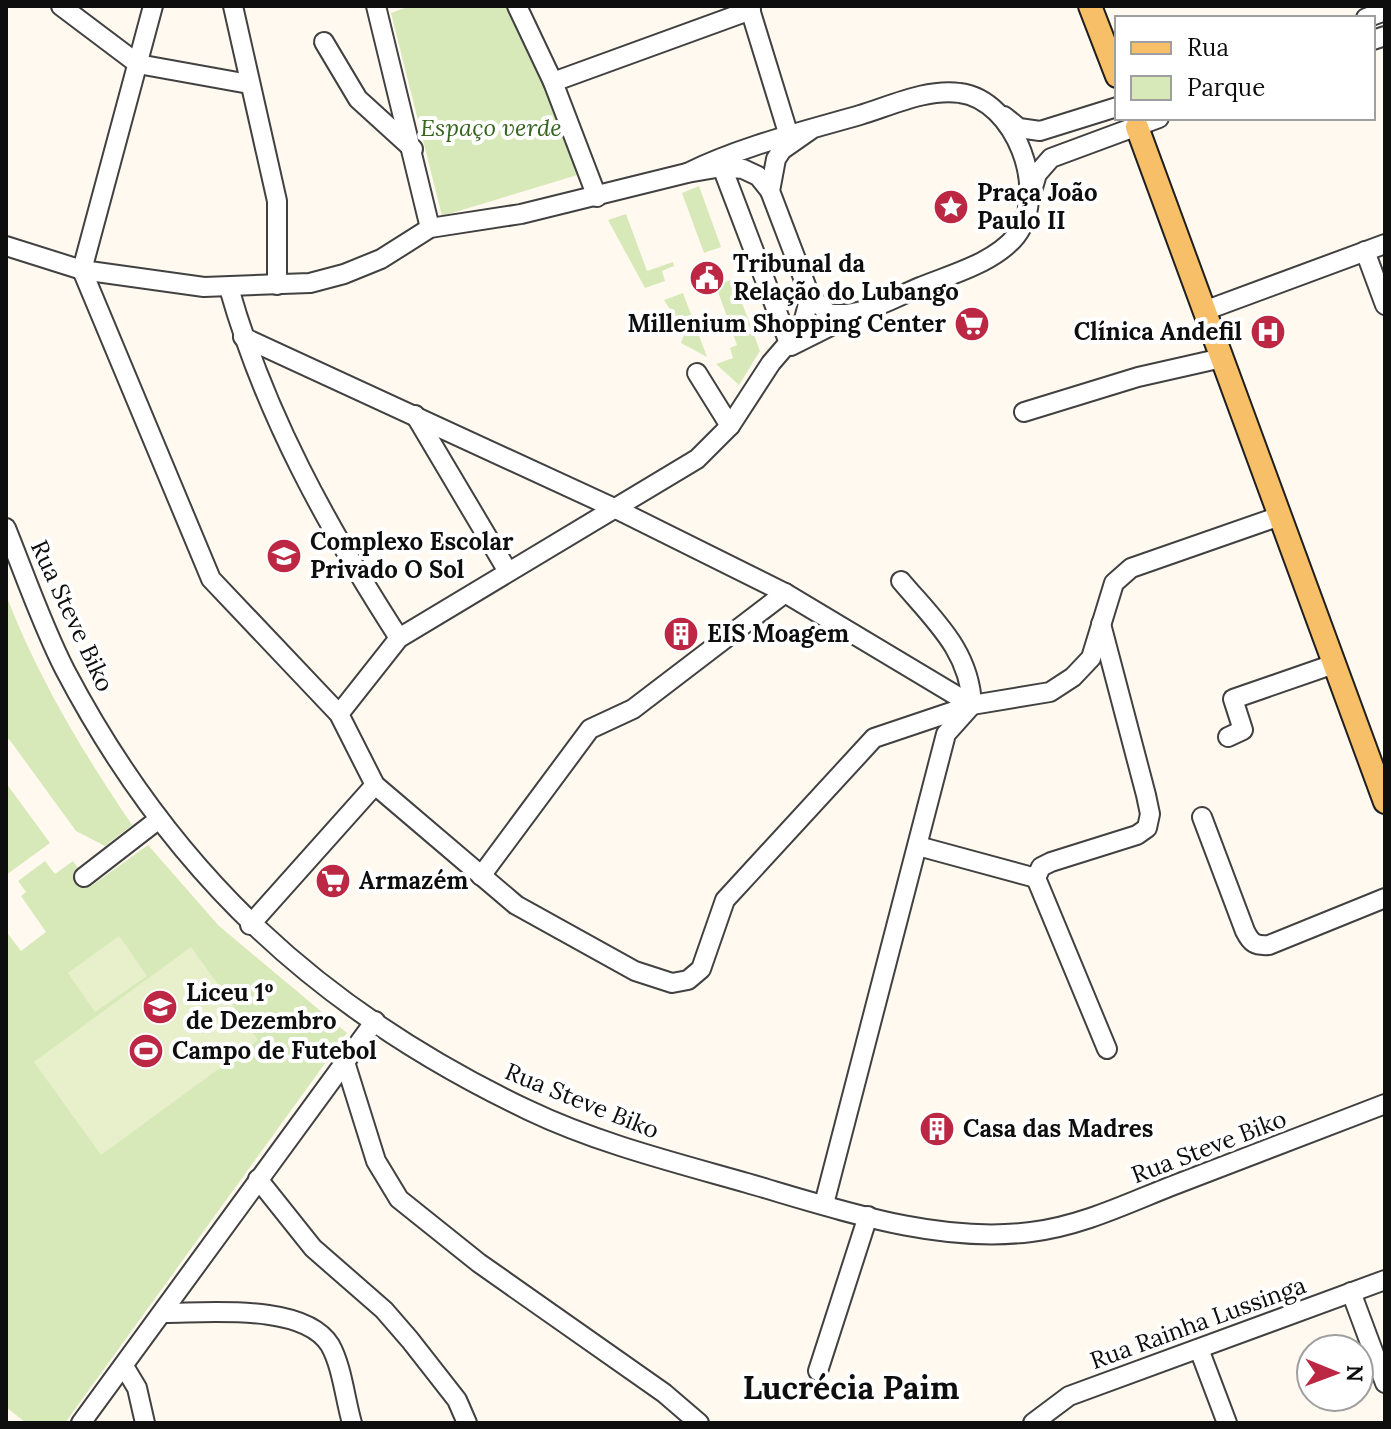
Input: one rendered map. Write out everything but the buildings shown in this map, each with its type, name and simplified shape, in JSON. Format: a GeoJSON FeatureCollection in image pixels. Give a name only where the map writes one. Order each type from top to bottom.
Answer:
{"type":"FeatureCollection","features":[{"type":"Feature","properties":{"kind":"main road"},"geometry":{"type":"LineString","coordinates":[[1090,6],[1115,71]]}},
{"type":"Feature","properties":{"kind":"main road"},"geometry":{"type":"LineString","coordinates":[[1134,121],[1385,802]]}},
{"type":"Feature","properties":{"kind":"street"},"geometry":{"type":"LineString","coordinates":[[61,6],[138,64],[249,84]]}},
{"type":"Feature","properties":{"kind":"street"},"geometry":{"type":"LineString","coordinates":[[153,6],[82,270],[211,579],[339,714],[375,785],[516,905],[635,971],[672,983],[688,980],[701,969],[725,900],[874,738],[972,705],[1050,692],[1073,677],[1091,658],[1114,583],[1131,568],[1280,516]]}},
{"type":"Feature","properties":{"kind":"street"},"geometry":{"type":"LineString","coordinates":[[233,6],[277,201],[277,285]]}},
{"type":"Feature","properties":{"kind":"street"},"geometry":{"type":"LineString","coordinates":[[517,6],[553,82],[597,197]]}},
{"type":"Feature","properties":{"kind":"street"},"geometry":{"type":"LineString","coordinates":[[553,82],[750,8],[789,136]]}},
{"type":"Feature","properties":{"kind":"street"},"geometry":{"type":"LineString","coordinates":[[377,14],[413,149],[430,228]]}},
{"type":"Feature","properties":{"kind":"street"},"geometry":{"type":"LineString","coordinates":[[324,42],[358,99],[413,149]]}},
{"type":"Feature","properties":{"kind":"street"},"geometry":{"type":"LineString","coordinates":[[687,173],[718,158],[947,92],[974,96],[1019,128],[1030,132],[1115,108]]}},
{"type":"Feature","properties":{"kind":"street"},"geometry":{"type":"LineString","coordinates":[[987,103],[1012,130],[1021,154],[1027,175],[1027,213]]}},
{"type":"Feature","properties":{"kind":"street"},"geometry":{"type":"LineString","coordinates":[[785,347],[990,258],[1015,237],[1027,213],[1043,163],[1134,121]]}},
{"type":"Feature","properties":{"kind":"street"},"geometry":{"type":"LineString","coordinates":[[770,191],[776,159],[782,150],[812,129]]}},
{"type":"Feature","properties":{"kind":"street"},"geometry":{"type":"LineString","coordinates":[[6,246],[82,270],[182,285],[229,288],[310,283],[381,259],[430,228],[521,214],[722,167],[743,169],[758,176],[770,191],[810,296],[828,313],[856,314]]}},
{"type":"Feature","properties":{"kind":"street"},"geometry":{"type":"LineString","coordinates":[[722,167],[785,347]]}},
{"type":"Feature","properties":{"kind":"street"},"geometry":{"type":"LineString","coordinates":[[1204,311],[1385,244]]}},
{"type":"Feature","properties":{"kind":"street"},"geometry":{"type":"LineString","coordinates":[[1365,251],[1385,305]]}},
{"type":"Feature","properties":{"kind":"street"},"geometry":{"type":"LineString","coordinates":[[229,288],[243,337],[306,482],[340,547],[399,638]]}},
{"type":"Feature","properties":{"kind":"street"},"geometry":{"type":"LineString","coordinates":[[339,714],[399,638],[507,570],[697,459],[730,426],[802,327],[810,296]]}},
{"type":"Feature","properties":{"kind":"street"},"geometry":{"type":"LineString","coordinates":[[243,337],[614,508],[785,593],[972,705]]}},
{"type":"Feature","properties":{"kind":"street"},"geometry":{"type":"LineString","coordinates":[[1024,412],[1138,377],[1222,358]]}},
{"type":"Feature","properties":{"kind":"street"},"geometry":{"type":"LineString","coordinates":[[697,373],[730,426]]}},
{"type":"Feature","properties":{"kind":"street"},"geometry":{"type":"LineString","coordinates":[[415,415],[507,570]]}},
{"type":"Feature","properties":{"kind":"street","name":"Rua Steve Biko"},"geometry":{"type":"LineString","coordinates":[[6,528],[64,669],[159,819],[250,925],[309,975],[375,1021],[453,1071],[530,1111],[656,1157],[868,1216],[955,1233],[989,1235],[1071,1225],[1385,1104]]}},
{"type":"Feature","properties":{"kind":"street"},"geometry":{"type":"LineString","coordinates":[[901,581],[956,646],[965,662],[972,705]]}},
{"type":"Feature","properties":{"kind":"street"},"geometry":{"type":"LineString","coordinates":[[481,876],[590,729],[633,709],[785,593]]}},
{"type":"Feature","properties":{"kind":"street"},"geometry":{"type":"LineString","coordinates":[[1100,621],[1146,795],[1150,814],[1147,828],[1137,835],[1051,862],[1041,867],[1036,878],[1107,1049]]}},
{"type":"Feature","properties":{"kind":"street"},"geometry":{"type":"LineString","coordinates":[[1228,737],[1243,730],[1233,699],[1334,664]]}},
{"type":"Feature","properties":{"kind":"street"},"geometry":{"type":"LineString","coordinates":[[824,1204],[946,734],[972,705]]}},
{"type":"Feature","properties":{"kind":"street"},"geometry":{"type":"LineString","coordinates":[[250,925],[375,785]]}},
{"type":"Feature","properties":{"kind":"street"},"geometry":{"type":"LineString","coordinates":[[1202,817],[1245,931],[1250,941],[1258,945],[1269,945],[1385,898]]}},
{"type":"Feature","properties":{"kind":"street"},"geometry":{"type":"LineString","coordinates":[[84,877],[159,819]]}},
{"type":"Feature","properties":{"kind":"street"},"geometry":{"type":"LineString","coordinates":[[918,846],[1036,878]]}},
{"type":"Feature","properties":{"kind":"street"},"geometry":{"type":"LineString","coordinates":[[81,1423],[125,1368],[258,1179],[375,1021]]}},
{"type":"Feature","properties":{"kind":"street"},"geometry":{"type":"LineString","coordinates":[[345,1062],[376,1161],[399,1199],[479,1263],[664,1393],[699,1423]]}},
{"type":"Feature","properties":{"kind":"street"},"geometry":{"type":"LineString","coordinates":[[258,1179],[313,1248],[384,1310],[410,1340],[457,1400],[467,1423]]}},
{"type":"Feature","properties":{"kind":"street"},"geometry":{"type":"LineString","coordinates":[[818,1371],[868,1216]]}},
{"type":"Feature","properties":{"kind":"street","name":"Rua Rainha Lussinga"},"geometry":{"type":"LineString","coordinates":[[1033,1423],[1069,1396],[1385,1280]]}},
{"type":"Feature","properties":{"kind":"street"},"geometry":{"type":"LineString","coordinates":[[1351,1292],[1385,1383]]}},
{"type":"Feature","properties":{"kind":"street"},"geometry":{"type":"LineString","coordinates":[[164,1313],[278,1316],[306,1323],[320,1332],[332,1348],[352,1423]]}},
{"type":"Feature","properties":{"kind":"street"},"geometry":{"type":"LineString","coordinates":[[1199,1349],[1227,1423]]}},
{"type":"Feature","properties":{"kind":"street"},"geometry":{"type":"LineString","coordinates":[[125,1368],[137,1388],[145,1422]]}},
{"type":"Feature","properties":{"kind":"green space","name":"Espaço verde"},"geometry":{"type":"Polygon","coordinates":[[[410,6],[512,6],[584,173],[442,216],[391,13],[410,6]]]}},
{"type":"Feature","properties":{"kind":"green space"},"geometry":{"type":"Polygon","coordinates":[[[699,186],[721,247],[704,253],[682,193],[699,186]]]}},
{"type":"Feature","properties":{"kind":"green space"},"geometry":{"type":"Polygon","coordinates":[[[626,214],[647,271],[673,262],[674,266],[662,271],[665,281],[645,288],[608,220],[626,214]]]}},
{"type":"Feature","properties":{"kind":"green space"},"geometry":{"type":"Polygon","coordinates":[[[733,279],[760,351],[739,385],[716,364],[733,358],[730,348],[737,345],[716,286],[733,279]]]}},
{"type":"Feature","properties":{"kind":"green space"},"geometry":{"type":"Polygon","coordinates":[[[683,293],[707,357],[681,343],[685,332],[664,300],[683,293]]]}},
{"type":"Feature","properties":{"kind":"green space"},"geometry":{"type":"Polygon","coordinates":[[[6,595],[32,656],[62,713],[132,825],[105,846],[76,831],[9,739],[6,741],[6,595]]]}},
{"type":"Feature","properties":{"kind":"green space"},"geometry":{"type":"Polygon","coordinates":[[[6,783],[50,843],[6,875],[6,783]]]}},
{"type":"Feature","properties":{"kind":"green space","name":"Liceu 1º de Dezembro"},"geometry":{"type":"Polygon","coordinates":[[[148,845],[219,926],[347,1033],[65,1423],[26,1423],[6,1407],[6,931],[21,951],[46,932],[21,896],[26,892],[18,881],[45,861],[55,874],[73,861],[91,886],[148,845]]]}},
{"type":"Feature","properties":{"kind":"green space"},"geometry":{"type":"Polygon","coordinates":[[[119,936],[147,976],[95,1012],[68,973],[119,936]]]}},
{"type":"Feature","properties":{"kind":"green space","name":"Campo de Futebol"},"geometry":{"type":"Polygon","coordinates":[[[191,947],[258,1040],[101,1155],[34,1062],[191,947]]]}},
{"type":"Feature","properties":{"kind":"place","name":"Praça João Paulo II"},"geometry":{"type":"Point","coordinates":[951,207]}},
{"type":"Feature","properties":{"kind":"place","name":"Tribunal da Relação do Lubango"},"geometry":{"type":"Point","coordinates":[707,278]}},
{"type":"Feature","properties":{"kind":"place","name":"Millenium Shopping Center"},"geometry":{"type":"Point","coordinates":[972,324]}},
{"type":"Feature","properties":{"kind":"place","name":"Clínica Andefil"},"geometry":{"type":"Point","coordinates":[1268,332]}},
{"type":"Feature","properties":{"kind":"place","name":"Complexo Escolar Privado O Sol"},"geometry":{"type":"Point","coordinates":[284,556]}},
{"type":"Feature","properties":{"kind":"place","name":"EIS Moagem"},"geometry":{"type":"Point","coordinates":[681,634]}},
{"type":"Feature","properties":{"kind":"place","name":"Armazém"},"geometry":{"type":"Point","coordinates":[333,881]}},
{"type":"Feature","properties":{"kind":"place","name":"Liceu 1º de Dezembro"},"geometry":{"type":"Point","coordinates":[160,1007]}},
{"type":"Feature","properties":{"kind":"place","name":"Campo de Futebol"},"geometry":{"type":"Point","coordinates":[146,1051]}},
{"type":"Feature","properties":{"kind":"place","name":"Casa das Madres"},"geometry":{"type":"Point","coordinates":[937,1129]}},
{"type":"Feature","properties":{"kind":"district","name":"Lucrécia Paim"},"geometry":{"type":"Point","coordinates":[851,1388]}}]}
